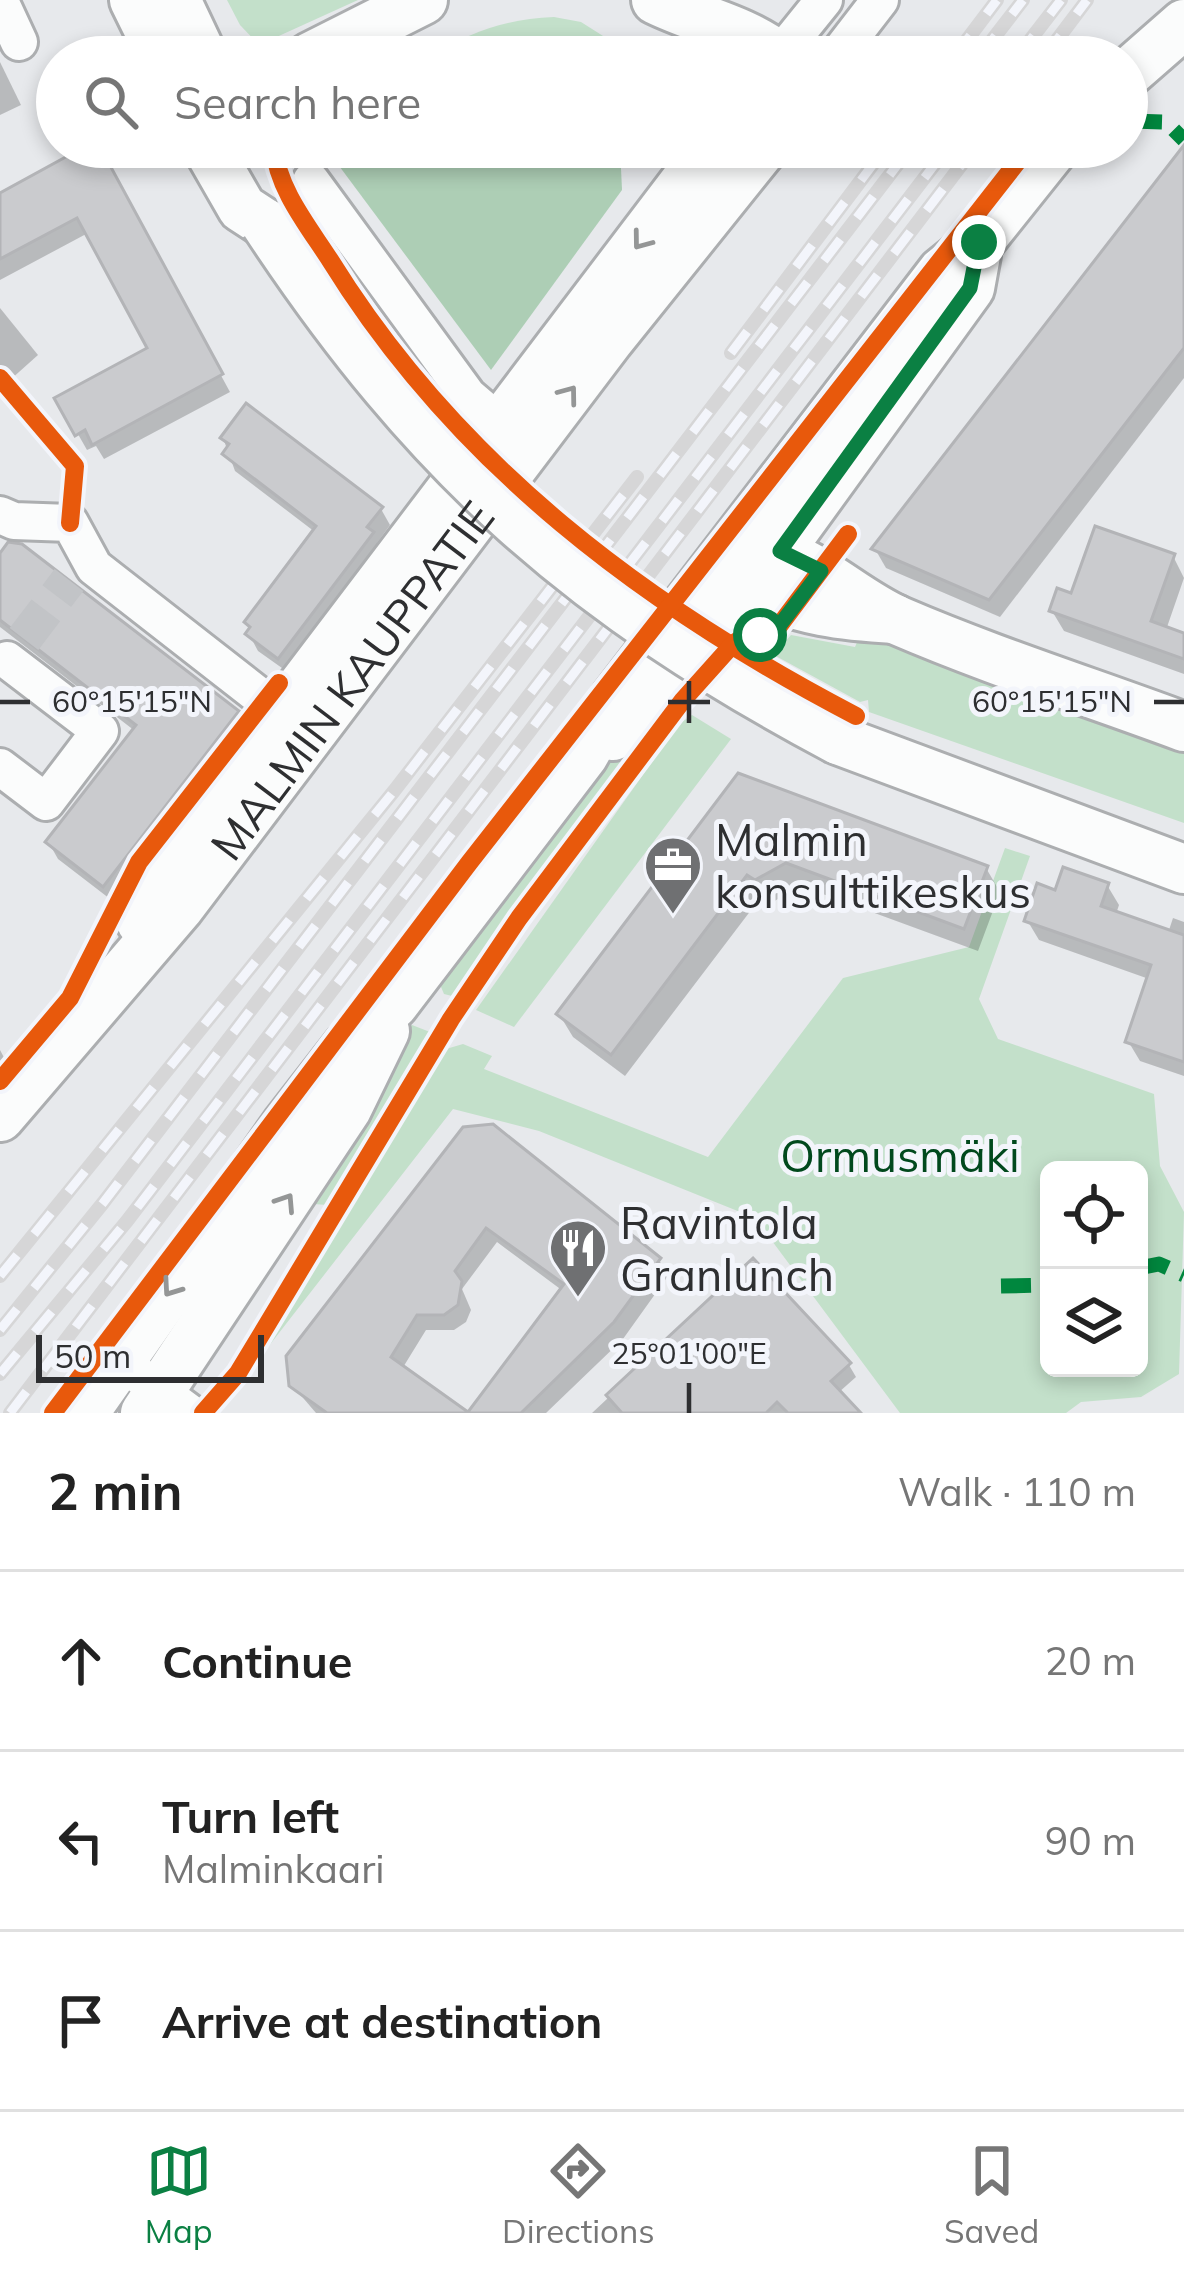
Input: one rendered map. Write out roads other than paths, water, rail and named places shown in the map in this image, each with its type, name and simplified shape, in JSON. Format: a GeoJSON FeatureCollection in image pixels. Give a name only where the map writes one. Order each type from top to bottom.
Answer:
{"type":"FeatureCollection","features":[{"type":"Feature","properties":{"kind":"main road"},"geometry":{"type":"LineString","coordinates":[[134,0],[152,36]]}},
{"type":"Feature","properties":{"kind":"main road"},"geometry":{"type":"LineString","coordinates":[[176,0],[193,36]]}},
{"type":"Feature","properties":{"kind":"main road"},"geometry":{"type":"LineString","coordinates":[[352,36],[423,0]]}},
{"type":"Feature","properties":{"kind":"main road"},"geometry":{"type":"LineString","coordinates":[[681,24],[726,22],[748,36]]}},
{"type":"Feature","properties":{"kind":"main road"},"geometry":{"type":"LineString","coordinates":[[1148,55],[1184,23]]}},
{"type":"Feature","properties":{"kind":"main road"},"geometry":{"type":"LineString","coordinates":[[224,168],[257,209],[328,319],[379,382],[523,533],[684,653],[838,740],[1184,869]]}},
{"type":"Feature","properties":{"kind":"main road"},"geometry":{"type":"LineString","coordinates":[[248,168],[257,209]]}},
{"type":"Feature","properties":{"kind":"main road","name":"MALMIN KAUPPATIE"},"geometry":{"type":"LineString","coordinates":[[0,1117],[179,908],[297,726],[516,437],[697,168]]}},
{"type":"Feature","properties":{"kind":"main road","name":"MALMIN KAUPPATIE"},"geometry":{"type":"LineString","coordinates":[[516,437],[746,168]]}},
{"type":"Feature","properties":{"kind":"main road"},"geometry":{"type":"LineString","coordinates":[[84,1413],[287,1124],[347,1047],[394,1004],[584,755],[635,721],[970,288],[979,242],[1037,168]]}},
{"type":"Feature","properties":{"kind":"main road"},"geometry":{"type":"LineString","coordinates":[[755,562],[824,616],[895,619],[1184,727]]}},
{"type":"Feature","properties":{"kind":"main road"},"geometry":{"type":"LineString","coordinates":[[165,1406],[347,1109],[379,1049],[394,1004]]}},
{"type":"Feature","properties":{"kind":"street"},"geometry":{"type":"LineString","coordinates":[[795,36],[824,0]]}},
{"type":"Feature","properties":{"kind":"street"},"geometry":{"type":"LineString","coordinates":[[852,36],[880,0]]}},
{"type":"Feature","properties":{"kind":"street"},"geometry":{"type":"LineString","coordinates":[[0,2],[19,42]]}},
{"type":"Feature","properties":{"kind":"street"},"geometry":{"type":"LineString","coordinates":[[311,182],[468,396],[516,437]]}},
{"type":"Feature","properties":{"kind":"street"},"geometry":{"type":"LineString","coordinates":[[0,515],[14,521],[70,523],[81,573],[297,726]]}},
{"type":"Feature","properties":{"kind":"street"},"geometry":{"type":"LineString","coordinates":[[0,767],[46,802],[100,731],[10,656]]}},
{"type":"Feature","properties":{"kind":"street"},"geometry":{"type":"LineString","coordinates":[[121,1360],[165,1406]]}},
{"type":"Feature","properties":{"kind":"tunnel"},"geometry":{"type":"LineString","coordinates":[[24,639],[69,580]]}},
{"type":"Feature","properties":{"kind":"railway"},"geometry":{"type":"LineString","coordinates":[[970,36],[997,0]]}},
{"type":"Feature","properties":{"kind":"railway"},"geometry":{"type":"LineString","coordinates":[[995,36],[1023,0]]}},
{"type":"Feature","properties":{"kind":"railway"},"geometry":{"type":"LineString","coordinates":[[1033,36],[1061,0]]}},
{"type":"Feature","properties":{"kind":"railway"},"geometry":{"type":"LineString","coordinates":[[1060,36],[1087,0]]}},
{"type":"Feature","properties":{"kind":"railway"},"geometry":{"type":"LineString","coordinates":[[731,353],[870,168]]}},
{"type":"Feature","properties":{"kind":"railway"},"geometry":{"type":"LineString","coordinates":[[0,1330],[103,1203],[895,168]]}},
{"type":"Feature","properties":{"kind":"railway"},"geometry":{"type":"LineString","coordinates":[[0,1374],[127,1221],[932,168]]}},
{"type":"Feature","properties":{"kind":"railway"},"geometry":{"type":"LineString","coordinates":[[10,1413],[959,168]]}},
{"type":"Feature","properties":{"kind":"railway"},"geometry":{"type":"LineString","coordinates":[[0,1276],[394,791],[637,477]]}},
{"type":"Feature","properties":{"kind":"place","name":"Malmin konsulttikeskus"},"geometry":{"type":"Point","coordinates":[673,916]}},
{"type":"Feature","properties":{"kind":"place","name":"Ravintola Granlunch"},"geometry":{"type":"Point","coordinates":[578,1299]}},
{"type":"Feature","properties":{"kind":"park label","name":"Ormusmäki"},"geometry":{"type":"Point","coordinates":[900,1155]}}]}
